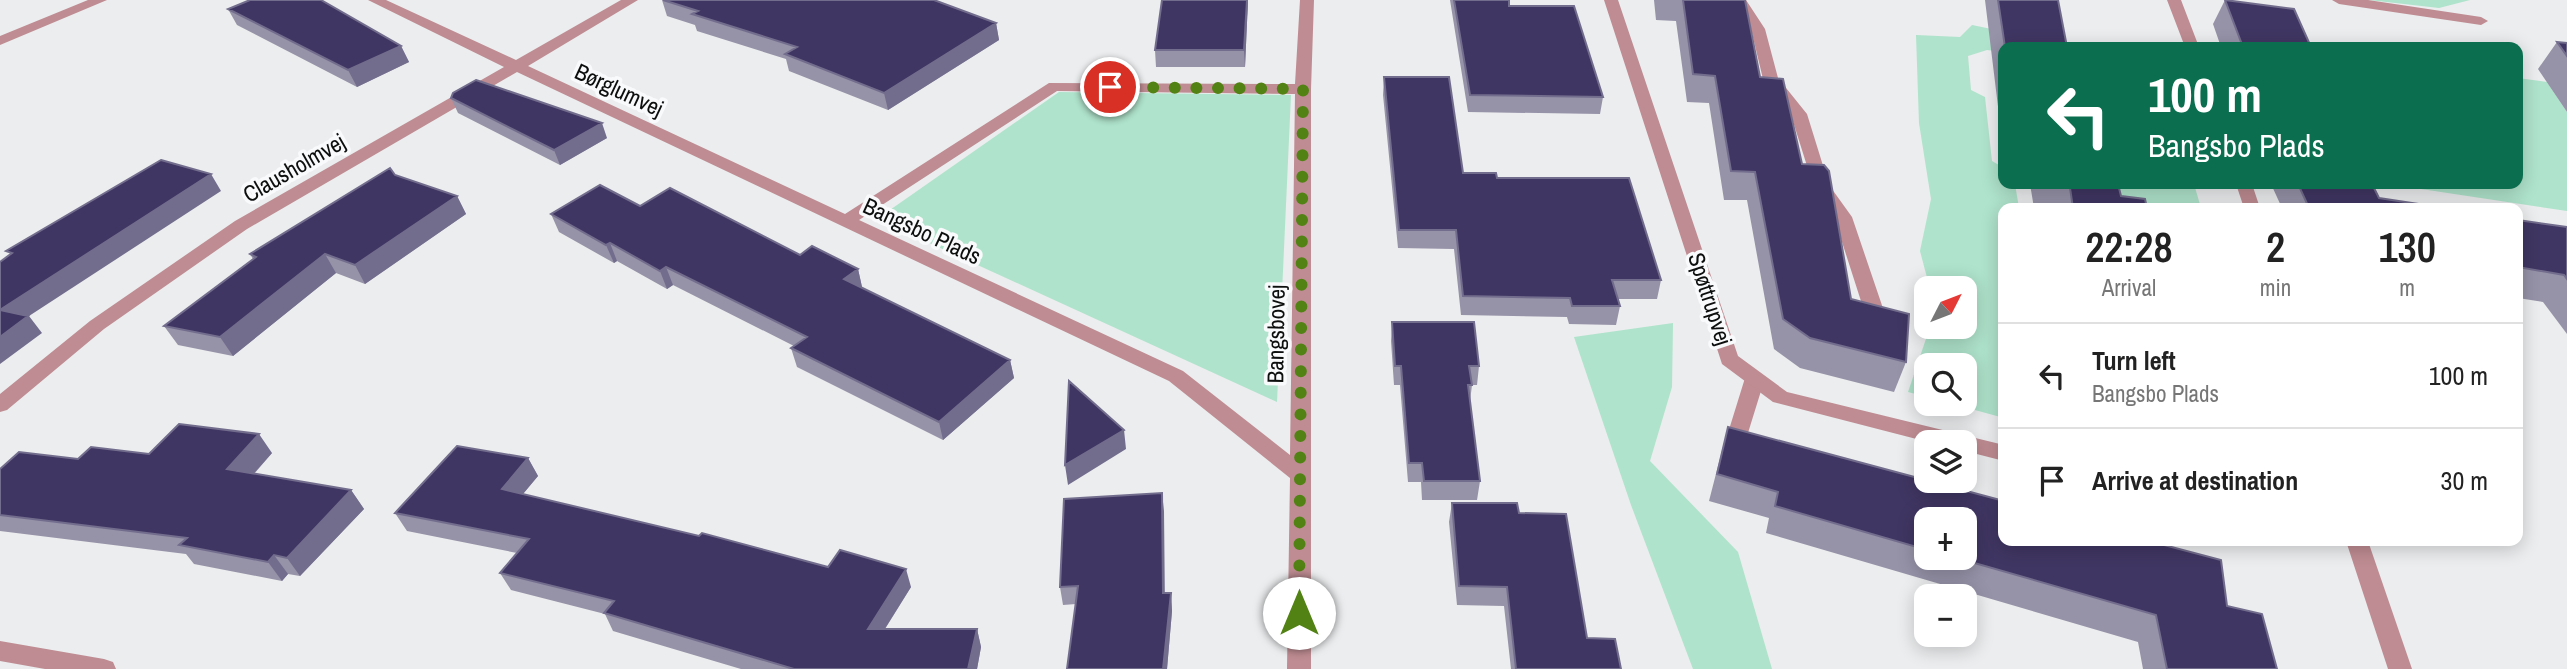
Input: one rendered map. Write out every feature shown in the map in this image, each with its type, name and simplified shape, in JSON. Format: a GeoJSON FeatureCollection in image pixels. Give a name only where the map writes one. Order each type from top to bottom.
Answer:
{"type":"FeatureCollection","features":[{"type":"Feature","properties":{"kind":"street"},"geometry":{"type":"LineString","coordinates":[[0,41],[100,0]]}},
{"type":"Feature","properties":{"kind":"street","name":"Børglumvej"},"geometry":{"type":"LineString","coordinates":[[375,0],[844,222]]}},
{"type":"Feature","properties":{"kind":"street","name":"Clausholmvej"},"geometry":{"type":"LineString","coordinates":[[0,405],[97,325],[241,225],[631,0]]}},
{"type":"Feature","properties":{"kind":"street","name":"Bangsbovej"},"geometry":{"type":"LineString","coordinates":[[1299,669],[1303,89],[1307,0]]}},
{"type":"Feature","properties":{"kind":"street","name":"Spøttrupvej"},"geometry":{"type":"LineString","coordinates":[[1611,0],[1729,359],[1780,397],[1914,430]]}},
{"type":"Feature","properties":{"kind":"street"},"geometry":{"type":"LineString","coordinates":[[1739,0],[1758,29],[1771,79],[1799,114],[1821,185],[1843,217],[1879,326]]}},
{"type":"Feature","properties":{"kind":"street"},"geometry":{"type":"LineString","coordinates":[[2174,0],[2190,42]]}},
{"type":"Feature","properties":{"kind":"street"},"geometry":{"type":"LineString","coordinates":[[2339,0],[2481,21]]}},
{"type":"Feature","properties":{"kind":"street","name":"Bangsbo Plads"},"geometry":{"type":"LineString","coordinates":[[844,222],[1054,86],[1303,89]]}},
{"type":"Feature","properties":{"kind":"street","name":"Bangsbo Plads"},"geometry":{"type":"LineString","coordinates":[[844,222],[1176,376],[1299,474]]}},
{"type":"Feature","properties":{"kind":"street"},"geometry":{"type":"LineString","coordinates":[[1732,449],[1755,378]]}},
{"type":"Feature","properties":{"kind":"street","name":"Spøttrupvej"},"geometry":{"type":"LineString","coordinates":[[1977,446],[1998,452]]}},
{"type":"Feature","properties":{"kind":"street"},"geometry":{"type":"LineString","coordinates":[[2358,546],[2400,669]]}},
{"type":"Feature","properties":{"kind":"street"},"geometry":{"type":"LineString","coordinates":[[0,651],[104,669]]}},
{"type":"Feature","properties":{"kind":"green space"},"geometry":{"type":"Polygon","coordinates":[[[2369,0],[2470,0],[2439,8],[2369,0]]]}},
{"type":"Feature","properties":{"kind":"green space"},"geometry":{"type":"Polygon","coordinates":[[[1972,25],[2054,42],[1998,42],[1998,51],[1987,50],[1968,56],[1971,90],[1985,97],[1992,161],[1998,164],[1998,189],[2016,189],[2018,203],[1998,203],[1998,416],[1977,411],[1977,353],[1921,353],[1926,340],[1978,340],[1978,276],[1927,276],[1920,251],[1931,199],[1919,123],[1916,35],[1960,37],[1972,25]]]}},
{"type":"Feature","properties":{"kind":"green space"},"geometry":{"type":"Polygon","coordinates":[[[2523,79],[2547,82],[2567,112],[2567,211],[2421,189],[2523,189],[2523,79]]]}},
{"type":"Feature","properties":{"kind":"green space"},"geometry":{"type":"Polygon","coordinates":[[[1059,92],[1291,95],[1277,402],[877,219],[1059,92]]]}},
{"type":"Feature","properties":{"kind":"green space"},"geometry":{"type":"Polygon","coordinates":[[[2114,189],[2195,189],[2200,203],[2118,203],[2114,189]]]}},
{"type":"Feature","properties":{"kind":"green space"},"geometry":{"type":"Polygon","coordinates":[[[1673,323],[1672,387],[1650,461],[1738,552],[1772,669],[1693,669],[1631,505],[1574,337],[1673,323]]]}},
{"type":"Feature","properties":{"kind":"green space"},"geometry":{"type":"Polygon","coordinates":[[[1914,374],[1914,394],[1908,392],[1914,374]]]}},
{"type":"Feature","properties":{"kind":"building"},"geometry":{"type":"Polygon","coordinates":[[[250,0],[321,0],[401,46],[348,70],[228,9],[250,0]]]}},
{"type":"Feature","properties":{"kind":"building"},"geometry":{"type":"Polygon","coordinates":[[[663,0],[934,0],[996,23],[884,93],[785,54],[797,47],[692,14],[698,11],[663,0]]]}},
{"type":"Feature","properties":{"kind":"building"},"geometry":{"type":"Polygon","coordinates":[[[1162,0],[1247,0],[1244,50],[1155,50],[1162,0]]]}},
{"type":"Feature","properties":{"kind":"building"},"geometry":{"type":"Polygon","coordinates":[[[1454,0],[1509,0],[1509,6],[1574,6],[1603,97],[1470,95],[1454,0]]]}},
{"type":"Feature","properties":{"kind":"building"},"geometry":{"type":"Polygon","coordinates":[[[1683,0],[1745,0],[1760,77],[1783,79],[1802,164],[1824,165],[1829,171],[1851,299],[1909,314],[1906,362],[1810,338],[1783,319],[1755,172],[1731,171],[1715,76],[1693,74],[1683,0]]]}},
{"type":"Feature","properties":{"kind":"building"},"geometry":{"type":"Polygon","coordinates":[[[1998,0],[2058,0],[2066,42],[2004,42],[1998,0]]]}},
{"type":"Feature","properties":{"kind":"building"},"geometry":{"type":"Polygon","coordinates":[[[2225,0],[2294,9],[2309,42],[2241,42],[2225,0]]]}},
{"type":"Feature","properties":{"kind":"building"},"geometry":{"type":"Polygon","coordinates":[[[2557,42],[2567,43],[2567,56],[2557,42]]]}},
{"type":"Feature","properties":{"kind":"building"},"geometry":{"type":"Polygon","coordinates":[[[1384,77],[1449,77],[1463,173],[1496,173],[1497,178],[1629,178],[1661,280],[1612,280],[1620,306],[1572,306],[1570,298],[1463,296],[1456,230],[1399,230],[1384,77]]]}},
{"type":"Feature","properties":{"kind":"building"},"geometry":{"type":"Polygon","coordinates":[[[476,80],[602,123],[554,150],[451,98],[453,93],[476,80]]]}},
{"type":"Feature","properties":{"kind":"building"},"geometry":{"type":"Polygon","coordinates":[[[161,160],[211,174],[0,310],[0,262],[12,253],[6,251],[161,160]]]}},
{"type":"Feature","properties":{"kind":"building"},"geometry":{"type":"Polygon","coordinates":[[[390,168],[395,175],[457,196],[355,265],[325,254],[220,337],[164,326],[256,257],[250,254],[390,168]]]}},
{"type":"Feature","properties":{"kind":"building"},"geometry":{"type":"Polygon","coordinates":[[[600,185],[640,206],[670,188],[800,255],[812,246],[858,269],[844,279],[1010,360],[939,422],[791,348],[807,337],[666,267],[660,271],[551,214],[600,185]]]}},
{"type":"Feature","properties":{"kind":"building"},"geometry":{"type":"Polygon","coordinates":[[[2070,189],[2119,189],[2121,196],[2145,199],[2146,203],[2072,203],[2070,189]]]}},
{"type":"Feature","properties":{"kind":"building"},"geometry":{"type":"Polygon","coordinates":[[[2300,189],[2374,189],[2379,198],[2412,203],[2307,203],[2300,189]]]}},
{"type":"Feature","properties":{"kind":"building"},"geometry":{"type":"Polygon","coordinates":[[[2523,221],[2567,227],[2567,279],[2564,275],[2523,268],[2523,221]]]}},
{"type":"Feature","properties":{"kind":"building"},"geometry":{"type":"Polygon","coordinates":[[[0,310],[28,316],[0,337],[0,310]]]}},
{"type":"Feature","properties":{"kind":"building"},"geometry":{"type":"Polygon","coordinates":[[[1392,322],[1474,322],[1479,366],[1469,366],[1472,385],[1468,385],[1480,481],[1424,481],[1422,463],[1409,463],[1401,366],[1395,366],[1392,322]]]}},
{"type":"Feature","properties":{"kind":"building"},"geometry":{"type":"Polygon","coordinates":[[[1069,381],[1124,430],[1065,465],[1069,381]]]}},
{"type":"Feature","properties":{"kind":"building"},"geometry":{"type":"Polygon","coordinates":[[[179,424],[259,434],[227,469],[351,490],[287,558],[274,555],[268,562],[179,545],[187,538],[0,515],[0,469],[19,452],[78,459],[91,447],[149,454],[179,424]]]}},
{"type":"Feature","properties":{"kind":"building"},"geometry":{"type":"Polygon","coordinates":[[[1728,427],[1914,477],[1914,493],[1974,493],[1998,499],[1998,546],[2168,546],[2221,560],[2227,606],[2262,614],[2277,669],[2167,669],[2156,615],[1977,564],[1977,507],[1914,507],[1914,546],[1775,506],[1778,492],[1717,474],[1728,427]]]}},
{"type":"Feature","properties":{"kind":"building"},"geometry":{"type":"Polygon","coordinates":[[[457,446],[528,458],[502,489],[699,536],[702,533],[828,567],[840,550],[906,569],[868,629],[977,629],[968,669],[794,669],[604,613],[614,601],[500,573],[529,539],[395,513],[457,446]]]}},
{"type":"Feature","properties":{"kind":"building"},"geometry":{"type":"Polygon","coordinates":[[[1162,493],[1163,593],[1171,593],[1163,669],[1067,669],[1078,586],[1060,587],[1064,499],[1162,493]]]}},
{"type":"Feature","properties":{"kind":"building"},"geometry":{"type":"Polygon","coordinates":[[[1452,503],[1517,503],[1519,513],[1566,514],[1587,638],[1615,639],[1621,669],[1516,669],[1507,587],[1459,586],[1452,503]]]}},
{"type":"Feature","properties":{"kind":"route"},"geometry":{"type":"LineString","coordinates":[[1110,87],[1303,89],[1299,613]]}}]}
